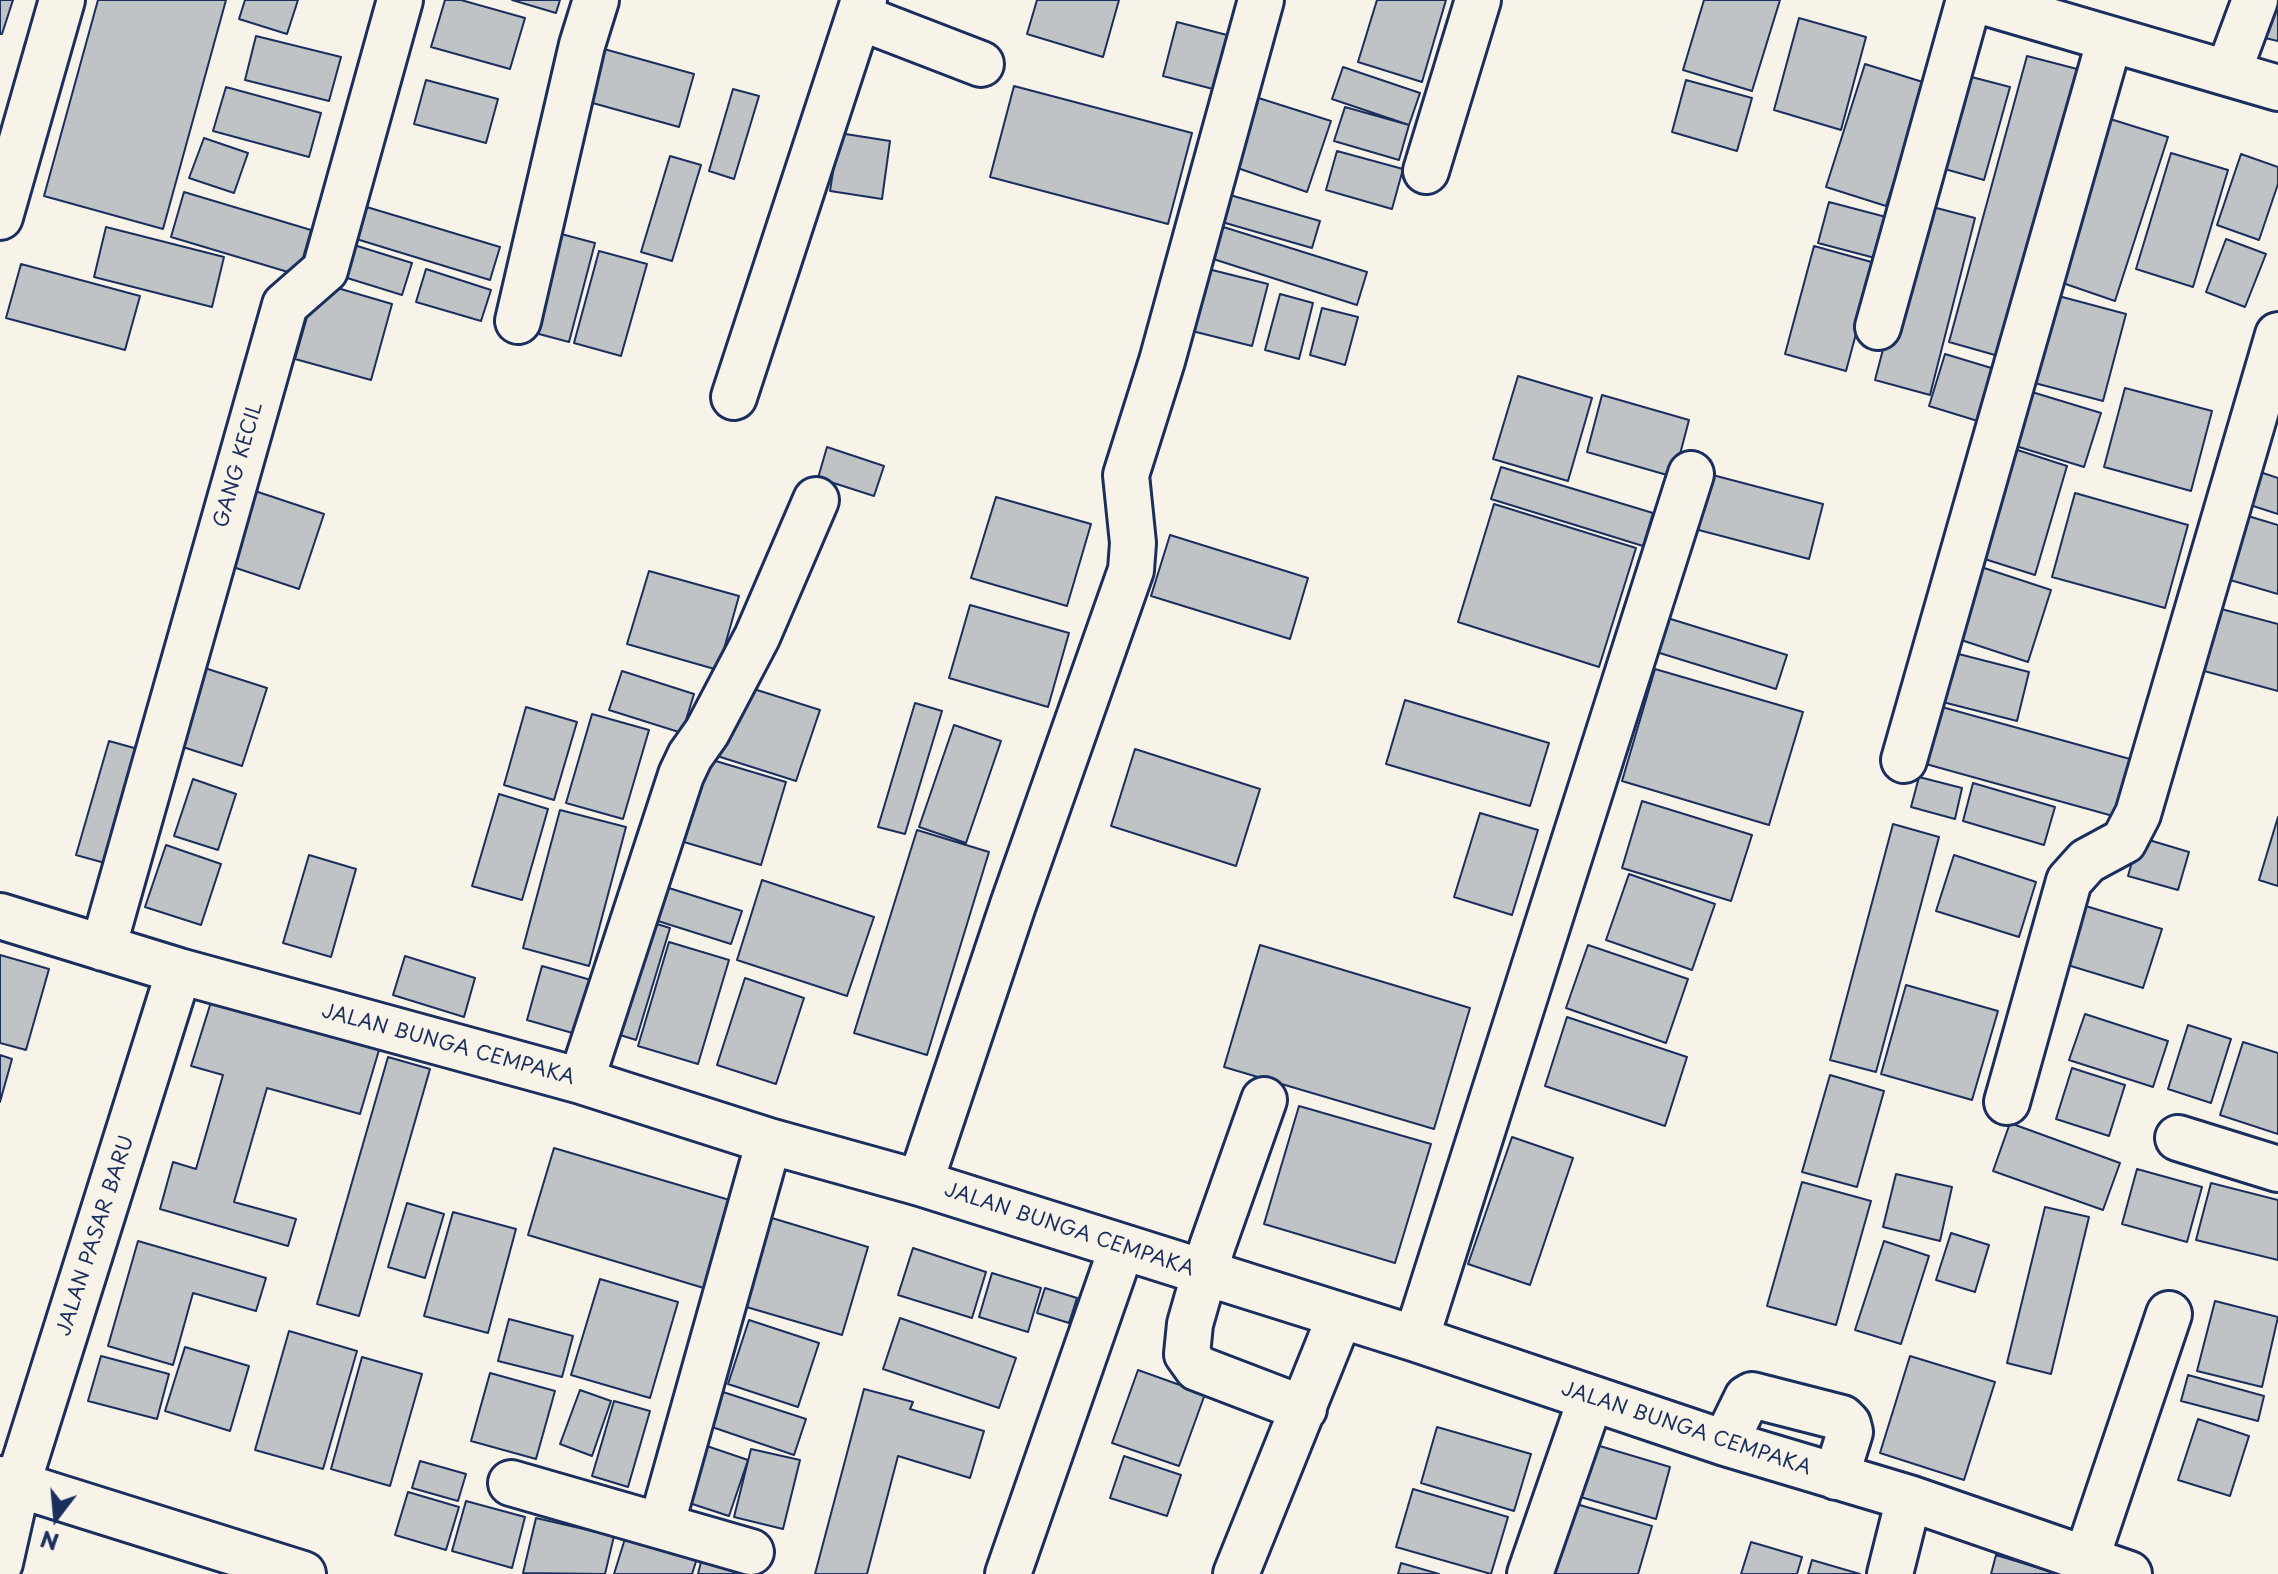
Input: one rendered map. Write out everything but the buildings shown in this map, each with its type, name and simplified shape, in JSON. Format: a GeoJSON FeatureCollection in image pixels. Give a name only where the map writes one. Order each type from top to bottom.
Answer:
{"type":"FeatureCollection","features":[{"type":"Feature","properties":{"kind":"street"},"geometry":{"type":"LineString","coordinates":[[0,217],[62,0]]}},
{"type":"Feature","properties":{"kind":"street","name":"GANG KECIL"},"geometry":{"type":"LineString","coordinates":[[103,948],[285,305],[325,270],[400,0]]}},
{"type":"Feature","properties":{"kind":"street"},"geometry":{"type":"LineString","coordinates":[[518,321],[582,45],[596,0]]}},
{"type":"Feature","properties":{"kind":"street"},"geometry":{"type":"LineString","coordinates":[[920,1183],[1013,905],[1131,570],[1133,543],[1126,475],[1162,361],[1261,0]]}},
{"type":"Feature","properties":{"kind":"street"},"geometry":{"type":"LineString","coordinates":[[1426,171],[1478,0]]}},
{"type":"Feature","properties":{"kind":"street"},"geometry":{"type":"LineString","coordinates":[[1878,327],[1969,0]]}},
{"type":"Feature","properties":{"kind":"street"},"geometry":{"type":"LineString","coordinates":[[1977,0],[2278,88]]}},
{"type":"Feature","properties":{"kind":"street"},"geometry":{"type":"LineString","coordinates":[[2228,73],[2255,0]]}},
{"type":"Feature","properties":{"kind":"street"},"geometry":{"type":"LineString","coordinates":[[734,397],[861,8],[981,64]]}},
{"type":"Feature","properties":{"kind":"street"},"geometry":{"type":"LineString","coordinates":[[1904,760],[2110,39]]}},
{"type":"Feature","properties":{"kind":"street"},"geometry":{"type":"LineString","coordinates":[[2007,1102],[2069,881],[2087,861],[2124,841],[2138,814],[2278,335]]}},
{"type":"Feature","properties":{"kind":"street"},"geometry":{"type":"LineString","coordinates":[[1416,1339],[1691,474]]}},
{"type":"Feature","properties":{"kind":"street"},"geometry":{"type":"LineString","coordinates":[[581,1081],[681,775],[757,637],[816,500]]}},
{"type":"Feature","properties":{"kind":"street","name":"JALAN BUNGA CEMPAKA"},"geometry":{"type":"LineString","coordinates":[[0,916],[179,971],[581,1081],[769,1141],[920,1183],[1416,1339],[1725,1443],[1909,1498],[2129,1574]]}},
{"type":"Feature","properties":{"kind":"street","name":"JALAN PASAR BARU"},"geometry":{"type":"LineString","coordinates":[[0,1563],[9,1481],[179,971]]}},
{"type":"Feature","properties":{"kind":"street"},"geometry":{"type":"LineString","coordinates":[[1264,1100],[1205,1273],[1190,1324],[1187,1354],[1197,1368],[1304,1409]]}},
{"type":"Feature","properties":{"kind":"street"},"geometry":{"type":"LineString","coordinates":[[2178,1138],[2278,1169]]}},
{"type":"Feature","properties":{"kind":"street"},"geometry":{"type":"LineString","coordinates":[[661,1526],[769,1141]]}},
{"type":"Feature","properties":{"kind":"street"},"geometry":{"type":"LineString","coordinates":[[1008,1574],[1122,1247]]}},
{"type":"Feature","properties":{"kind":"street"},"geometry":{"type":"LineString","coordinates":[[2086,1560],[2169,1314]]}},
{"type":"Feature","properties":{"kind":"street"},"geometry":{"type":"LineString","coordinates":[[1236,1574],[1340,1316]]}},
{"type":"Feature","properties":{"kind":"street"},"geometry":{"type":"LineString","coordinates":[[1725,1443],[1747,1398],[1752,1395],[1842,1418],[1850,1432],[1836,1477]]}},
{"type":"Feature","properties":{"kind":"street"},"geometry":{"type":"LineString","coordinates":[[1530,1574],[1591,1398]]}},
{"type":"Feature","properties":{"kind":"street"},"geometry":{"type":"LineString","coordinates":[[9,1481],[303,1574]]}},
{"type":"Feature","properties":{"kind":"street"},"geometry":{"type":"LineString","coordinates":[[511,1483],[751,1552]]}},
{"type":"Feature","properties":{"kind":"street"},"geometry":{"type":"LineString","coordinates":[[1890,1574],[1909,1498]]}}]}
